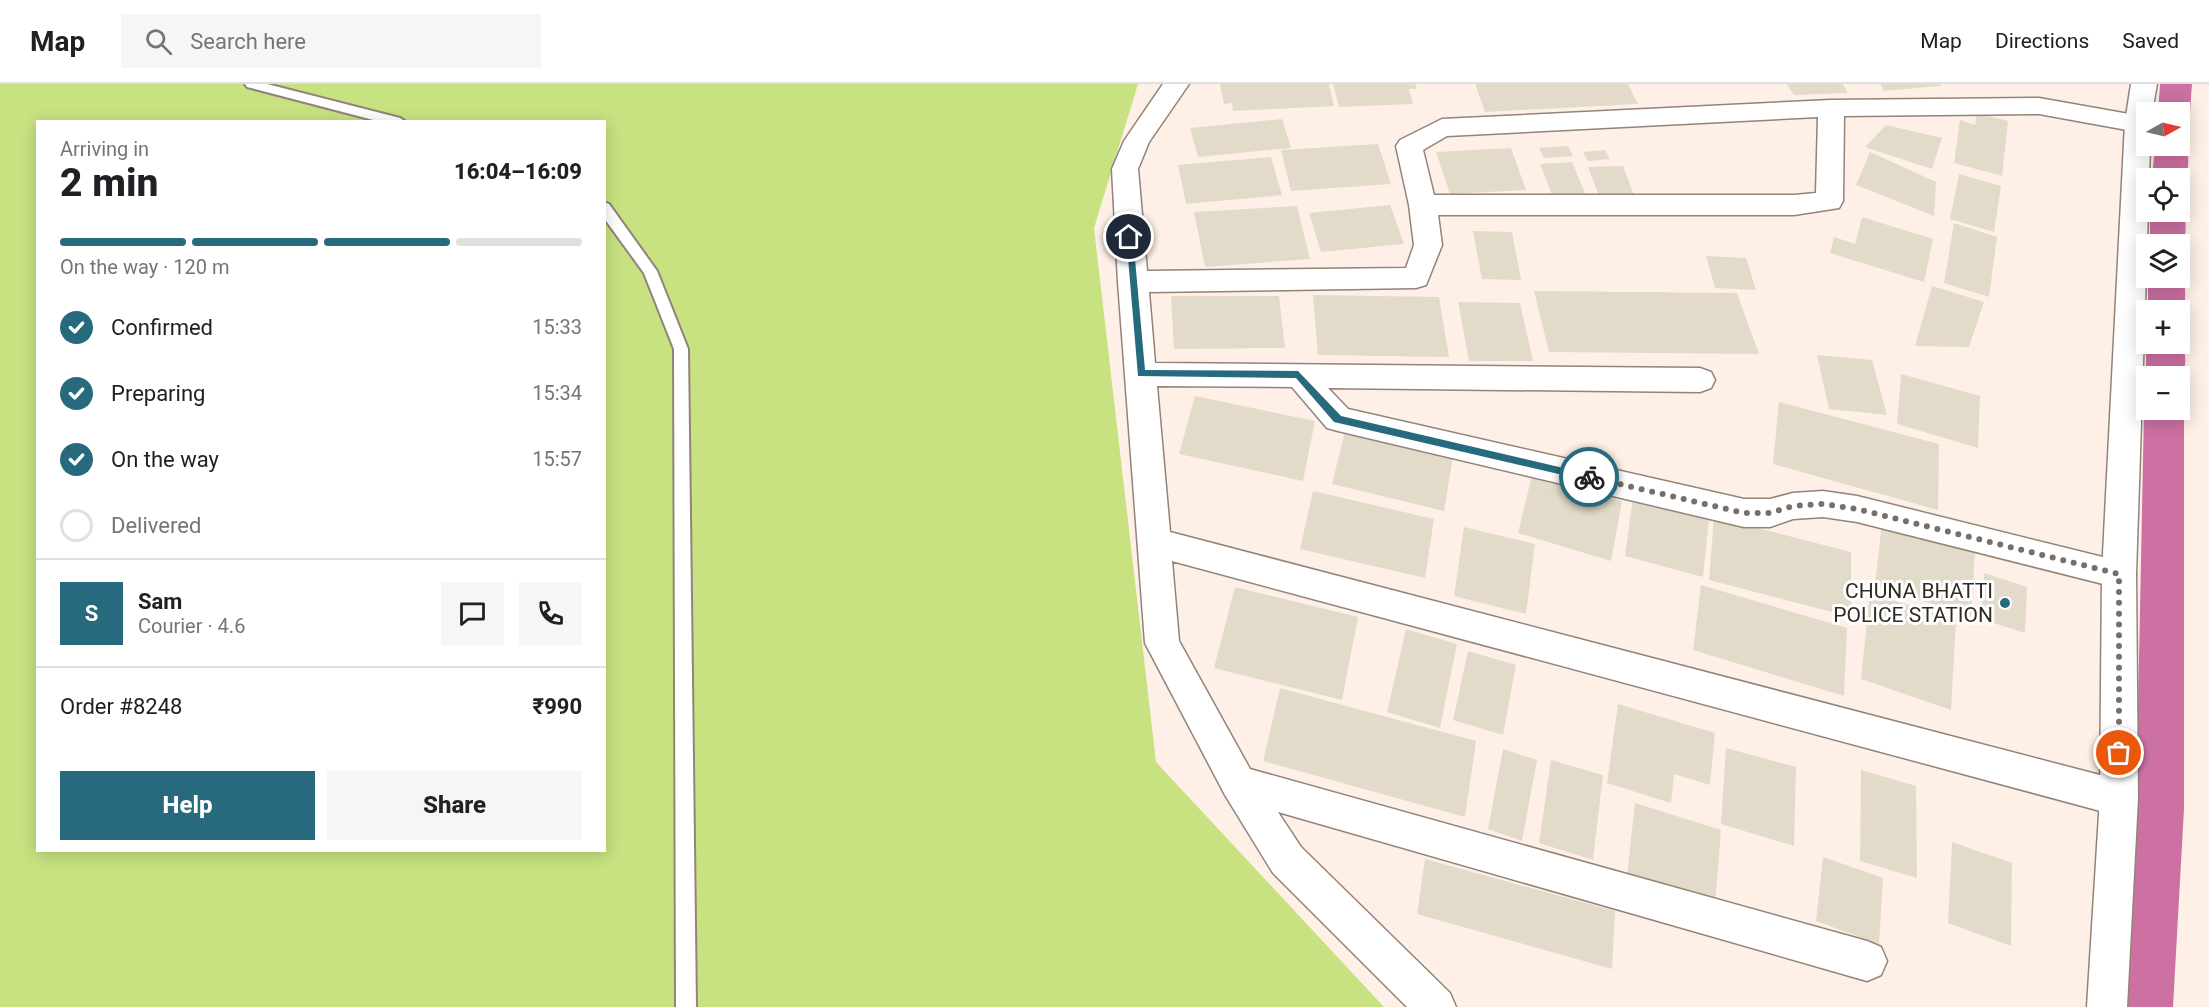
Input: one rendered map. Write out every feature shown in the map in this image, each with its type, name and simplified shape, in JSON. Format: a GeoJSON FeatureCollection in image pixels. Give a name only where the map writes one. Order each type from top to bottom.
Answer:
{"type":"FeatureCollection","features":[{"type":"Feature","properties":{"kind":"street"},"geometry":{"type":"LineString","coordinates":[[1176,84],[1137,141],[1125,169],[1132,282],[1162,643],[1238,783],[1287,860],[1436,1007]]}},
{"type":"Feature","properties":{"kind":"street"},"geometry":{"type":"LineString","coordinates":[[2141,102],[2144,84]]}},
{"type":"Feature","properties":{"kind":"street"},"geometry":{"type":"LineString","coordinates":[[1132,282],[1416,278],[1428,245],[1423,205],[1410,146],[1442,128],[1831,108],[2039,106],[2136,123]]}},
{"type":"Feature","properties":{"kind":"street"},"geometry":{"type":"LineString","coordinates":[[1423,205],[1794,205],[1829,201],[1831,108]]}},
{"type":"Feature","properties":{"kind":"street"},"geometry":{"type":"LineString","coordinates":[[2107,1007],[2119,798],[2119,574],[2137,156]]}},
{"type":"Feature","properties":{"kind":"street"},"geometry":{"type":"LineString","coordinates":[[1141,374],[1700,380]]}},
{"type":"Feature","properties":{"kind":"street"},"geometry":{"type":"LineString","coordinates":[[1298,374],[1338,419],[1744,513],[1770,513],[1793,506],[1823,504],[1857,509],[2119,574]]}},
{"type":"Feature","properties":{"kind":"street"},"geometry":{"type":"LineString","coordinates":[[1155,542],[2119,798]]}},
{"type":"Feature","properties":{"kind":"street"},"geometry":{"type":"LineString","coordinates":[[1238,783],[1867,961]]}},
{"type":"Feature","properties":{"kind":"lane"},"geometry":{"type":"LineString","coordinates":[[251,84],[392,120]]}},
{"type":"Feature","properties":{"kind":"lane"},"geometry":{"type":"LineString","coordinates":[[606,210],[650,271],[681,349],[686,1007]]}},
{"type":"Feature","properties":{"kind":"green space"},"geometry":{"type":"Polygon","coordinates":[[[0,84],[1138,84],[1094,228],[1156,762],[1384,1007],[0,1007],[0,84]]]}},
{"type":"Feature","properties":{"kind":"building"},"geometry":{"type":"Polygon","coordinates":[[[1220,84],[1329,84],[1334,106],[1233,111],[1232,103],[1224,104],[1220,84]]]}},
{"type":"Feature","properties":{"kind":"building"},"geometry":{"type":"Polygon","coordinates":[[[1333,84],[1415,84],[1417,89],[1409,89],[1413,104],[1339,107],[1333,84]]]}},
{"type":"Feature","properties":{"kind":"building"},"geometry":{"type":"Polygon","coordinates":[[[1475,84],[1628,84],[1638,104],[1485,112],[1475,84]]]}},
{"type":"Feature","properties":{"kind":"building"},"geometry":{"type":"Polygon","coordinates":[[[1787,84],[1843,84],[1848,93],[1794,95],[1787,84]]]}},
{"type":"Feature","properties":{"kind":"building"},"geometry":{"type":"Polygon","coordinates":[[[1880,84],[1941,84],[1941,86],[1884,91],[1880,84]]]}},
{"type":"Feature","properties":{"kind":"building"},"geometry":{"type":"Polygon","coordinates":[[[1977,113],[2008,121],[2002,176],[1954,163],[1960,120],[1975,125],[1977,113]]]}},
{"type":"Feature","properties":{"kind":"building"},"geometry":{"type":"Polygon","coordinates":[[[1282,119],[1291,148],[1198,157],[1190,128],[1282,119]]]}},
{"type":"Feature","properties":{"kind":"building"},"geometry":{"type":"Polygon","coordinates":[[[1886,125],[1942,138],[1932,169],[1865,147],[1886,125]]]}},
{"type":"Feature","properties":{"kind":"building"},"geometry":{"type":"Polygon","coordinates":[[[1378,144],[1391,184],[1291,191],[1281,150],[1378,144]]]}},
{"type":"Feature","properties":{"kind":"building"},"geometry":{"type":"Polygon","coordinates":[[[1568,146],[1573,156],[1544,158],[1539,148],[1568,146]]]}},
{"type":"Feature","properties":{"kind":"building"},"geometry":{"type":"Polygon","coordinates":[[[1511,148],[1526,190],[1450,194],[1436,152],[1511,148]]]}},
{"type":"Feature","properties":{"kind":"building"},"geometry":{"type":"Polygon","coordinates":[[[1605,150],[1610,159],[1588,161],[1583,152],[1605,150]]]}},
{"type":"Feature","properties":{"kind":"building"},"geometry":{"type":"Polygon","coordinates":[[[1870,152],[1936,182],[1934,216],[1856,185],[1870,152]]]}},
{"type":"Feature","properties":{"kind":"building"},"geometry":{"type":"Polygon","coordinates":[[[1271,157],[1282,195],[1186,204],[1178,165],[1271,157]]]}},
{"type":"Feature","properties":{"kind":"building"},"geometry":{"type":"Polygon","coordinates":[[[1572,162],[1587,198],[1554,200],[1540,164],[1572,162]]]}},
{"type":"Feature","properties":{"kind":"building"},"geometry":{"type":"Polygon","coordinates":[[[1623,166],[1634,195],[1599,196],[1588,167],[1623,166]]]}},
{"type":"Feature","properties":{"kind":"building"},"geometry":{"type":"Polygon","coordinates":[[[1959,174],[2001,186],[1994,232],[1950,219],[1959,174]]]}},
{"type":"Feature","properties":{"kind":"building"},"geometry":{"type":"Polygon","coordinates":[[[1390,205],[1404,244],[1321,252],[1309,213],[1390,205]]]}},
{"type":"Feature","properties":{"kind":"building"},"geometry":{"type":"Polygon","coordinates":[[[1297,206],[1310,259],[1205,267],[1194,212],[1297,206]]]}},
{"type":"Feature","properties":{"kind":"building"},"geometry":{"type":"Polygon","coordinates":[[[1862,217],[1933,239],[1924,282],[1830,253],[1834,237],[1855,244],[1862,217]]]}},
{"type":"Feature","properties":{"kind":"building"},"geometry":{"type":"Polygon","coordinates":[[[1954,223],[1997,237],[1989,297],[1944,283],[1954,223]]]}},
{"type":"Feature","properties":{"kind":"building"},"geometry":{"type":"Polygon","coordinates":[[[1473,231],[1512,232],[1521,280],[1482,279],[1473,231]]]}},
{"type":"Feature","properties":{"kind":"building"},"geometry":{"type":"Polygon","coordinates":[[[1706,256],[1746,258],[1756,290],[1715,288],[1706,256]]]}},
{"type":"Feature","properties":{"kind":"building"},"geometry":{"type":"Polygon","coordinates":[[[1932,286],[1984,302],[1969,347],[1915,346],[1932,286]]]}},
{"type":"Feature","properties":{"kind":"building"},"geometry":{"type":"Polygon","coordinates":[[[1534,291],[1737,293],[1759,354],[1549,352],[1534,291]]]}},
{"type":"Feature","properties":{"kind":"building"},"geometry":{"type":"Polygon","coordinates":[[[1313,295],[1439,297],[1449,357],[1318,355],[1313,295]]]}},
{"type":"Feature","properties":{"kind":"building"},"geometry":{"type":"Polygon","coordinates":[[[1171,296],[1279,296],[1285,348],[1174,349],[1171,296]]]}},
{"type":"Feature","properties":{"kind":"building"},"geometry":{"type":"Polygon","coordinates":[[[1458,302],[1520,303],[1533,361],[1469,361],[1458,302]]]}},
{"type":"Feature","properties":{"kind":"building"},"geometry":{"type":"Polygon","coordinates":[[[1817,355],[1872,360],[1887,415],[1829,409],[1817,355]]]}},
{"type":"Feature","properties":{"kind":"building"},"geometry":{"type":"Polygon","coordinates":[[[1901,374],[1980,396],[1978,448],[1897,424],[1901,374]]]}},
{"type":"Feature","properties":{"kind":"building"},"geometry":{"type":"Polygon","coordinates":[[[1195,396],[1315,421],[1303,481],[1179,454],[1195,396]]]}},
{"type":"Feature","properties":{"kind":"building"},"geometry":{"type":"Polygon","coordinates":[[[1779,402],[1939,444],[1938,510],[1773,464],[1779,402]]]}},
{"type":"Feature","properties":{"kind":"building"},"geometry":{"type":"Polygon","coordinates":[[[1345,431],[1453,456],[1444,511],[1332,484],[1345,431]]]}},
{"type":"Feature","properties":{"kind":"building"},"geometry":{"type":"Polygon","coordinates":[[[1532,475],[1622,501],[1611,561],[1518,533],[1532,475]]]}},
{"type":"Feature","properties":{"kind":"building"},"geometry":{"type":"Polygon","coordinates":[[[1313,491],[1434,519],[1425,578],[1300,549],[1313,491]]]}},
{"type":"Feature","properties":{"kind":"building"},"geometry":{"type":"Polygon","coordinates":[[[1633,498],[1709,518],[1703,577],[1625,556],[1633,498]]]}},
{"type":"Feature","properties":{"kind":"building"},"geometry":{"type":"Polygon","coordinates":[[[1714,517],[1851,552],[1851,617],[1709,580],[1714,517]]]}},
{"type":"Feature","properties":{"kind":"building"},"geometry":{"type":"Polygon","coordinates":[[[1882,523],[1975,552],[1971,617],[1875,585],[1882,523]]]}},
{"type":"Feature","properties":{"kind":"building"},"geometry":{"type":"Polygon","coordinates":[[[1464,527],[1535,544],[1526,614],[1454,596],[1464,527]]]}},
{"type":"Feature","properties":{"kind":"building","name":"CHUNA BHATTI POLICE STATION"},"geometry":{"type":"Polygon","coordinates":[[[1984,573],[2027,587],[2025,633],[1981,619],[1984,573]]]}},
{"type":"Feature","properties":{"kind":"building"},"geometry":{"type":"Polygon","coordinates":[[[1701,585],[1847,628],[1844,696],[1693,650],[1701,585]]]}},
{"type":"Feature","properties":{"kind":"building"},"geometry":{"type":"Polygon","coordinates":[[[1235,587],[1358,617],[1342,700],[1214,668],[1235,587]]]}},
{"type":"Feature","properties":{"kind":"building"},"geometry":{"type":"Polygon","coordinates":[[[1870,593],[1956,620],[1951,710],[1861,679],[1870,593]]]}},
{"type":"Feature","properties":{"kind":"building"},"geometry":{"type":"Polygon","coordinates":[[[1406,629],[1457,644],[1440,728],[1387,712],[1406,629]]]}},
{"type":"Feature","properties":{"kind":"building"},"geometry":{"type":"Polygon","coordinates":[[[1468,651],[1516,665],[1503,735],[1453,720],[1468,651]]]}},
{"type":"Feature","properties":{"kind":"building"},"geometry":{"type":"Polygon","coordinates":[[[1280,688],[1476,741],[1465,817],[1263,761],[1280,688]]]}},
{"type":"Feature","properties":{"kind":"building"},"geometry":{"type":"Polygon","coordinates":[[[1618,704],[1715,733],[1710,785],[1674,774],[1671,803],[1607,783],[1618,704]]]}},
{"type":"Feature","properties":{"kind":"building"},"geometry":{"type":"Polygon","coordinates":[[[1726,748],[1796,767],[1794,846],[1721,824],[1726,748]]]}},
{"type":"Feature","properties":{"kind":"building"},"geometry":{"type":"Polygon","coordinates":[[[1503,749],[1537,760],[1522,841],[1488,829],[1503,749]]]}},
{"type":"Feature","properties":{"kind":"building"},"geometry":{"type":"Polygon","coordinates":[[[1551,760],[1603,775],[1593,860],[1539,843],[1551,760]]]}},
{"type":"Feature","properties":{"kind":"building"},"geometry":{"type":"Polygon","coordinates":[[[1861,770],[1916,786],[1917,878],[1860,861],[1861,770]]]}},
{"type":"Feature","properties":{"kind":"building"},"geometry":{"type":"Polygon","coordinates":[[[1635,803],[1721,830],[1715,905],[1627,877],[1635,803]]]}},
{"type":"Feature","properties":{"kind":"building"},"geometry":{"type":"Polygon","coordinates":[[[1952,842],[2012,863],[2011,946],[1948,923],[1952,842]]]}},
{"type":"Feature","properties":{"kind":"building"},"geometry":{"type":"Polygon","coordinates":[[[1823,857],[1883,878],[1879,944],[1816,921],[1823,857]]]}},
{"type":"Feature","properties":{"kind":"building"},"geometry":{"type":"Polygon","coordinates":[[[1425,859],[1615,911],[1612,969],[1417,914],[1425,859]]]}},
{"type":"Feature","properties":{"kind":"waterway"},"geometry":{"type":"LineString","coordinates":[[2175,102],[2176,84]]}},
{"type":"Feature","properties":{"kind":"waterway"},"geometry":{"type":"LineString","coordinates":[[2170,156],[2170,168]]}},
{"type":"Feature","properties":{"kind":"waterway"},"geometry":{"type":"LineString","coordinates":[[2167,222],[2167,234]]}},
{"type":"Feature","properties":{"kind":"waterway"},"geometry":{"type":"LineString","coordinates":[[2166,288],[2166,300]]}},
{"type":"Feature","properties":{"kind":"waterway"},"geometry":{"type":"LineString","coordinates":[[2165,354],[2165,366]]}},
{"type":"Feature","properties":{"kind":"waterway"},"geometry":{"type":"LineString","coordinates":[[2147,1007],[2160,809],[2164,420]]}},
{"type":"Feature","properties":{"kind":"way so far"},"geometry":{"type":"LineString","coordinates":[[1589,477],[1744,513],[1770,513],[1793,506],[1823,504],[1857,509],[2119,574],[2119,753]]}},
{"type":"Feature","properties":{"kind":"place","name":"CHUNA BHATTI POLICE STATION"},"geometry":{"type":"Point","coordinates":[2005,603]}},
{"type":"Feature","properties":{"kind":"route"},"geometry":{"type":"LineString","coordinates":[[1129,237],[1141,374],[1298,374],[1338,419],[1589,477]]}}]}
